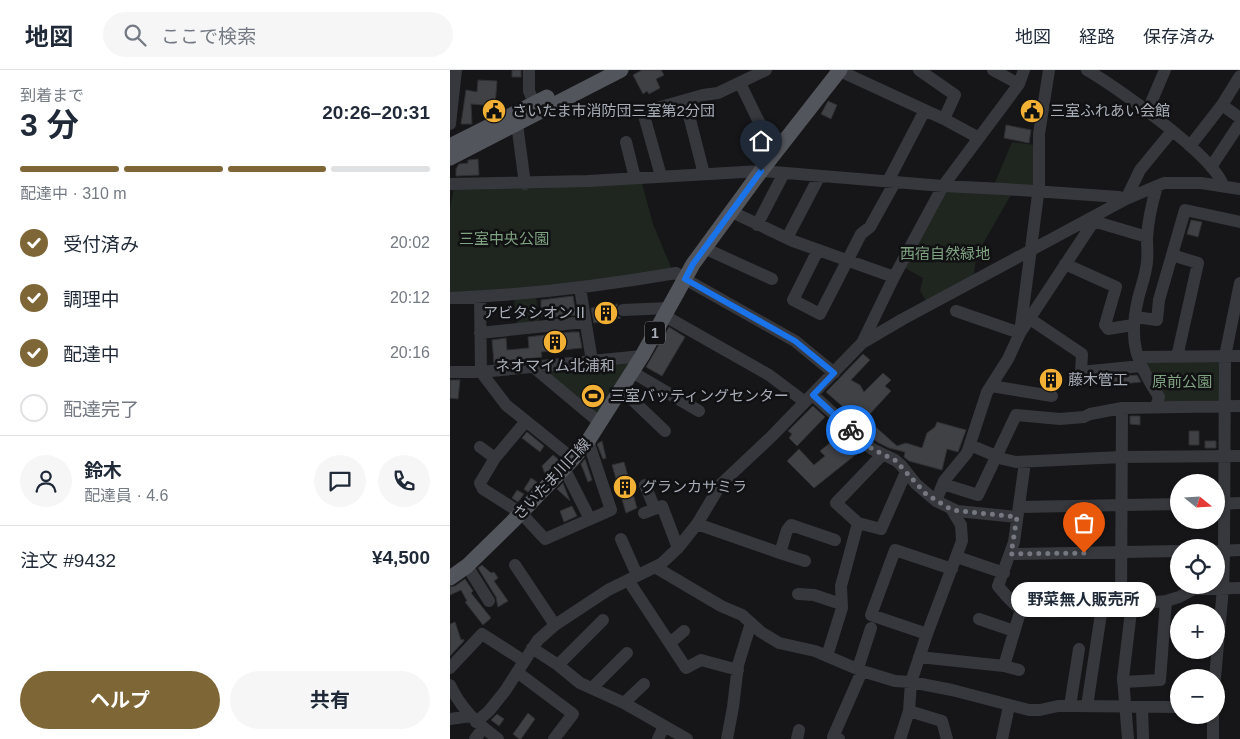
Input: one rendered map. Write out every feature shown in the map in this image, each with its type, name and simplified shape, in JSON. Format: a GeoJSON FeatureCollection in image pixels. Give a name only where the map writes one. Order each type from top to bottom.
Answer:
{"type":"FeatureCollection","features":[{"type":"Feature","properties":{"kind":"main road"},"geometry":{"type":"LineString","coordinates":[[450,146],[599,70]]}},
{"type":"Feature","properties":{"kind":"main road"},"geometry":{"type":"LineString","coordinates":[[450,158],[621,70]]}},
{"type":"Feature","properties":{"kind":"main road","name":"さいたま川口線"},"geometry":{"type":"LineString","coordinates":[[450,578],[467,566],[521,513],[588,441],[622,390],[693,264],[776,151],[840,70]]}},
{"type":"Feature","properties":{"kind":"street"},"geometry":{"type":"LineString","coordinates":[[450,124],[456,70]]}},
{"type":"Feature","properties":{"kind":"street"},"geometry":{"type":"LineString","coordinates":[[529,70],[529,91],[534,103]]}},
{"type":"Feature","properties":{"kind":"street"},"geometry":{"type":"LineString","coordinates":[[661,176],[643,112],[703,95],[718,93],[766,70]]}},
{"type":"Feature","properties":{"kind":"street"},"geometry":{"type":"LineString","coordinates":[[840,70],[944,119],[979,138]]}},
{"type":"Feature","properties":{"kind":"street"},"geometry":{"type":"LineString","coordinates":[[919,70],[955,95],[944,119]]}},
{"type":"Feature","properties":{"kind":"street"},"geometry":{"type":"LineString","coordinates":[[993,70],[1019,84]]}},
{"type":"Feature","properties":{"kind":"street"},"geometry":{"type":"LineString","coordinates":[[475,739],[476,722],[489,711],[538,640],[555,625],[608,590],[661,564],[678,548],[696,524],[721,484],[745,463],[809,399],[862,343],[894,277],[943,186],[1019,84],[1024,70]]}},
{"type":"Feature","properties":{"kind":"street"},"geometry":{"type":"LineString","coordinates":[[1087,70],[1110,84],[1190,146],[1211,167],[1222,181],[1223,186]]}},
{"type":"Feature","properties":{"kind":"street"},"geometry":{"type":"LineString","coordinates":[[1147,112],[1165,70]]}},
{"type":"Feature","properties":{"kind":"street"},"geometry":{"type":"LineString","coordinates":[[1020,333],[1038,191],[1039,134],[1047,71]]}},
{"type":"Feature","properties":{"kind":"street"},"geometry":{"type":"LineString","coordinates":[[1190,146],[1222,105],[1240,76]]}},
{"type":"Feature","properties":{"kind":"street"},"geometry":{"type":"LineString","coordinates":[[740,82],[757,118],[776,151]]}},
{"type":"Feature","properties":{"kind":"street"},"geometry":{"type":"LineString","coordinates":[[685,100],[704,174]]}},
{"type":"Feature","properties":{"kind":"street"},"geometry":{"type":"LineString","coordinates":[[1222,105],[1240,118]]}},
{"type":"Feature","properties":{"kind":"street"},"geometry":{"type":"LineString","coordinates":[[818,250],[793,300],[820,314],[861,234],[870,227],[925,110]]}},
{"type":"Feature","properties":{"kind":"street"},"geometry":{"type":"LineString","coordinates":[[516,124],[525,184]]}},
{"type":"Feature","properties":{"kind":"street"},"geometry":{"type":"LineString","coordinates":[[1211,167],[1240,124]]}},
{"type":"Feature","properties":{"kind":"street"},"geometry":{"type":"LineString","coordinates":[[1126,199],[1140,170],[1172,131]]}},
{"type":"Feature","properties":{"kind":"street"},"geometry":{"type":"LineString","coordinates":[[626,142],[635,178]]}},
{"type":"Feature","properties":{"kind":"street"},"geometry":{"type":"LineString","coordinates":[[450,184],[525,184],[761,171],[1126,199]]}},
{"type":"Feature","properties":{"kind":"street"},"geometry":{"type":"LineString","coordinates":[[757,225],[784,173]]}},
{"type":"Feature","properties":{"kind":"street"},"geometry":{"type":"LineString","coordinates":[[787,238],[819,176]]}},
{"type":"Feature","properties":{"kind":"street"},"geometry":{"type":"LineString","coordinates":[[862,343],[942,298],[1095,218],[1126,199],[1158,186],[1179,182],[1240,188]]}},
{"type":"Feature","properties":{"kind":"street"},"geometry":{"type":"LineString","coordinates":[[1156,407],[1159,397],[1147,379],[1139,361],[1133,334],[1134,321],[1147,263],[1149,213],[1158,186]]}},
{"type":"Feature","properties":{"kind":"street"},"geometry":{"type":"LineString","coordinates":[[1065,264],[1116,287],[1105,325],[1108,329],[1134,321],[1157,320],[1159,300],[1185,210],[1240,222]]}},
{"type":"Feature","properties":{"kind":"street"},"geometry":{"type":"LineString","coordinates":[[732,212],[787,238],[894,277]]}},
{"type":"Feature","properties":{"kind":"street"},"geometry":{"type":"LineString","coordinates":[[1095,218],[1147,237]]}},
{"type":"Feature","properties":{"kind":"street"},"geometry":{"type":"LineString","coordinates":[[936,501],[942,484],[967,453],[990,386],[1008,359],[1020,333],[1095,218]]}},
{"type":"Feature","properties":{"kind":"street"},"geometry":{"type":"LineString","coordinates":[[704,248],[772,279]]}},
{"type":"Feature","properties":{"kind":"street"},"geometry":{"type":"LineString","coordinates":[[1172,255],[1198,264],[1177,357]]}},
{"type":"Feature","properties":{"kind":"street"},"geometry":{"type":"LineString","coordinates":[[450,298],[529,294],[676,273],[795,341],[834,373]]}},
{"type":"Feature","properties":{"kind":"street"},"geometry":{"type":"LineString","coordinates":[[1222,474],[1225,356],[1240,283]]}},
{"type":"Feature","properties":{"kind":"street"},"geometry":{"type":"LineString","coordinates":[[580,288],[592,360]]}},
{"type":"Feature","properties":{"kind":"street"},"geometry":{"type":"LineString","coordinates":[[480,297],[480,372],[506,405],[569,463],[590,519]]}},
{"type":"Feature","properties":{"kind":"street"},"geometry":{"type":"LineString","coordinates":[[623,310],[667,312],[809,399],[872,449],[895,460],[916,484],[936,501],[952,510],[1018,512],[1121,505],[1170,504]]}},
{"type":"Feature","properties":{"kind":"street"},"geometry":{"type":"LineString","coordinates":[[956,311],[1020,333]]}},
{"type":"Feature","properties":{"kind":"street"},"geometry":{"type":"LineString","coordinates":[[1030,319],[1082,354],[1081,372],[1139,361],[1177,357],[1240,356]]}},
{"type":"Feature","properties":{"kind":"street"},"geometry":{"type":"LineString","coordinates":[[480,333],[585,322]]}},
{"type":"Feature","properties":{"kind":"street"},"geometry":{"type":"LineString","coordinates":[[450,372],[480,372],[642,356]]}},
{"type":"Feature","properties":{"kind":"street"},"geometry":{"type":"LineString","coordinates":[[532,366],[600,423]]}},
{"type":"Feature","properties":{"kind":"street"},"geometry":{"type":"LineString","coordinates":[[632,372],[699,411]]}},
{"type":"Feature","properties":{"kind":"street"},"geometry":{"type":"LineString","coordinates":[[990,386],[1052,396]]}},
{"type":"Feature","properties":{"kind":"street"},"geometry":{"type":"LineString","coordinates":[[622,390],[665,431]]}},
{"type":"Feature","properties":{"kind":"street"},"geometry":{"type":"LineString","coordinates":[[942,484],[978,495],[1016,415],[1070,419],[1084,418],[1090,414],[1122,408],[1240,406]]}},
{"type":"Feature","properties":{"kind":"street"},"geometry":{"type":"LineString","coordinates":[[1122,408],[1120,552],[1126,604],[1123,682],[1128,739]]}},
{"type":"Feature","properties":{"kind":"street"},"geometry":{"type":"LineString","coordinates":[[526,422],[495,458],[481,480],[481,487],[521,513],[545,539],[611,510],[588,441]]}},
{"type":"Feature","properties":{"kind":"street"},"geometry":{"type":"LineString","coordinates":[[970,445],[1010,461],[1025,462],[1121,457],[1240,456]]}},
{"type":"Feature","properties":{"kind":"street"},"geometry":{"type":"LineString","coordinates":[[480,448],[495,458]]}},
{"type":"Feature","properties":{"kind":"street"},"geometry":{"type":"LineString","coordinates":[[882,455],[836,503],[858,523],[881,529],[906,472]]}},
{"type":"Feature","properties":{"kind":"street"},"geometry":{"type":"LineString","coordinates":[[1025,462],[1011,554],[998,586],[1021,609],[1045,612],[1102,607],[1166,601],[1184,594]]}},
{"type":"Feature","properties":{"kind":"street"},"geometry":{"type":"LineString","coordinates":[[645,485],[649,511],[662,506],[678,548]]}},
{"type":"Feature","properties":{"kind":"street"},"geometry":{"type":"LineString","coordinates":[[1225,504],[1240,503]]}},
{"type":"Feature","properties":{"kind":"street"},"geometry":{"type":"LineString","coordinates":[[900,739],[909,711],[911,682],[919,656],[962,541],[962,530],[952,510]]}},
{"type":"Feature","properties":{"kind":"street"},"geometry":{"type":"LineString","coordinates":[[827,656],[842,608],[841,586],[858,523]]}},
{"type":"Feature","properties":{"kind":"street"},"geometry":{"type":"LineString","coordinates":[[696,524],[805,561]]}},
{"type":"Feature","properties":{"kind":"street"},"geometry":{"type":"LineString","coordinates":[[780,553],[787,530],[791,525],[835,540]]}},
{"type":"Feature","properties":{"kind":"street"},"geometry":{"type":"LineString","coordinates":[[620,539],[633,577],[686,668],[701,660],[738,670]]}},
{"type":"Feature","properties":{"kind":"street"},"geometry":{"type":"LineString","coordinates":[[927,634],[871,615],[895,550],[952,569]]}},
{"type":"Feature","properties":{"kind":"street"},"geometry":{"type":"LineString","coordinates":[[1225,551],[1240,550]]}},
{"type":"Feature","properties":{"kind":"street"},"geometry":{"type":"LineString","coordinates":[[1011,554],[1170,551]]}},
{"type":"Feature","properties":{"kind":"street"},"geometry":{"type":"LineString","coordinates":[[957,557],[1004,573]]}},
{"type":"Feature","properties":{"kind":"street"},"geometry":{"type":"LineString","coordinates":[[515,565],[555,625]]}},
{"type":"Feature","properties":{"kind":"street"},"geometry":{"type":"LineString","coordinates":[[467,566],[489,601]]}},
{"type":"Feature","properties":{"kind":"street"},"geometry":{"type":"LineString","coordinates":[[655,567],[721,606],[742,615],[761,632],[779,643],[815,651],[860,670],[895,681],[911,682],[952,690],[1033,711],[1058,706],[1170,707]]}},
{"type":"Feature","properties":{"kind":"street"},"geometry":{"type":"LineString","coordinates":[[1225,588],[1240,588]]}},
{"type":"Feature","properties":{"kind":"street"},"geometry":{"type":"LineString","coordinates":[[798,594],[814,595],[841,604]]}},
{"type":"Feature","properties":{"kind":"street"},"geometry":{"type":"LineString","coordinates":[[1215,669],[1222,594]]}},
{"type":"Feature","properties":{"kind":"street"},"geometry":{"type":"LineString","coordinates":[[1123,682],[1160,680],[1166,601]]}},
{"type":"Feature","properties":{"kind":"street"},"geometry":{"type":"LineString","coordinates":[[1087,706],[1102,607]]}},
{"type":"Feature","properties":{"kind":"street"},"geometry":{"type":"LineString","coordinates":[[1004,666],[1021,609]]}},
{"type":"Feature","properties":{"kind":"street"},"geometry":{"type":"LineString","coordinates":[[979,619],[1014,631]]}},
{"type":"Feature","properties":{"kind":"street"},"geometry":{"type":"LineString","coordinates":[[558,665],[603,620]]}},
{"type":"Feature","properties":{"kind":"street"},"geometry":{"type":"LineString","coordinates":[[727,739],[738,670],[751,623]]}},
{"type":"Feature","properties":{"kind":"street"},"geometry":{"type":"LineString","coordinates":[[839,739],[833,737],[860,670],[871,628]]}},
{"type":"Feature","properties":{"kind":"street"},"geometry":{"type":"LineString","coordinates":[[670,642],[684,631]]}},
{"type":"Feature","properties":{"kind":"street"},"geometry":{"type":"LineString","coordinates":[[450,668],[482,634],[524,661]]}},
{"type":"Feature","properties":{"kind":"street"},"geometry":{"type":"LineString","coordinates":[[532,648],[558,665],[580,683],[624,703],[685,739]]}},
{"type":"Feature","properties":{"kind":"street"},"geometry":{"type":"LineString","coordinates":[[1070,706],[1079,649]]}},
{"type":"Feature","properties":{"kind":"street"},"geometry":{"type":"LineString","coordinates":[[592,688],[627,653]]}},
{"type":"Feature","properties":{"kind":"street"},"geometry":{"type":"LineString","coordinates":[[919,656],[1004,666],[1019,670]]}},
{"type":"Feature","properties":{"kind":"street"},"geometry":{"type":"LineString","coordinates":[[516,672],[573,714],[554,739]]}},
{"type":"Feature","properties":{"kind":"street"},"geometry":{"type":"LineString","coordinates":[[624,703],[644,684]]}},
{"type":"Feature","properties":{"kind":"street"},"geometry":{"type":"LineString","coordinates":[[450,685],[462,706],[476,722],[498,739]]}},
{"type":"Feature","properties":{"kind":"street"},"geometry":{"type":"LineString","coordinates":[[1002,739],[1009,706]]}},
{"type":"Feature","properties":{"kind":"street"},"geometry":{"type":"LineString","coordinates":[[1142,707],[1143,738]]}},
{"type":"Feature","properties":{"kind":"street"},"geometry":{"type":"LineString","coordinates":[[909,711],[942,721],[947,739]]}},
{"type":"Feature","properties":{"kind":"street"},"geometry":{"type":"LineString","coordinates":[[450,719],[476,722]]}},
{"type":"Feature","properties":{"kind":"street"},"geometry":{"type":"LineString","coordinates":[[1213,724],[1213,739]]}},
{"type":"Feature","properties":{"kind":"street"},"geometry":{"type":"LineString","coordinates":[[658,739],[664,726]]}},
{"type":"Feature","properties":{"kind":"green space"},"geometry":{"type":"Polygon","coordinates":[[[1012,142],[1035,145],[1035,187],[994,185],[1012,142]]]}},
{"type":"Feature","properties":{"kind":"green space","name":"三室中央公園"},"geometry":{"type":"Polygon","coordinates":[[[641,180],[653,224],[673,272],[450,295],[450,209],[454,187],[641,180]]]}},
{"type":"Feature","properties":{"kind":"green space","name":"西宿自然緑地"},"geometry":{"type":"Polygon","coordinates":[[[945,189],[1012,193],[977,254],[973,278],[928,304],[920,291],[923,278],[903,267],[945,189]]]}},
{"type":"Feature","properties":{"kind":"green space"},"geometry":{"type":"Polygon","coordinates":[[[536,296],[540,325],[517,326],[514,299],[536,296]]]}},
{"type":"Feature","properties":{"kind":"green space","name":"原前公園"},"geometry":{"type":"Polygon","coordinates":[[[1221,359],[1222,402],[1159,406],[1142,361],[1221,359]]]}},
{"type":"Feature","properties":{"kind":"green space","name":"三室バッティングセンター"},"geometry":{"type":"Polygon","coordinates":[[[630,361],[601,417],[546,376],[548,368],[630,361]]]}},
{"type":"Feature","properties":{"kind":"building"},"geometry":{"type":"Polygon","coordinates":[[[512,70],[521,70],[521,77],[512,77],[512,70]]]}},
{"type":"Feature","properties":{"kind":"building"},"geometry":{"type":"Polygon","coordinates":[[[642,70],[661,70],[664,75],[656,79],[660,88],[649,94],[647,91],[643,94],[633,75],[642,70]]]}},
{"type":"Feature","properties":{"kind":"building"},"geometry":{"type":"Polygon","coordinates":[[[478,80],[497,81],[495,106],[471,104],[472,124],[461,124],[466,90],[477,92],[478,80]]]}},
{"type":"Feature","properties":{"kind":"building"},"geometry":{"type":"Polygon","coordinates":[[[828,101],[837,105],[831,119],[821,114],[828,101]]]}},
{"type":"Feature","properties":{"kind":"building"},"geometry":{"type":"Polygon","coordinates":[[[1026,106],[1035,107],[1033,117],[1025,116],[1026,106]]]}},
{"type":"Feature","properties":{"kind":"building"},"geometry":{"type":"Polygon","coordinates":[[[1006,125],[1031,130],[1029,143],[1004,138],[1006,125]]]}},
{"type":"Feature","properties":{"kind":"building"},"geometry":{"type":"Polygon","coordinates":[[[478,159],[479,175],[456,176],[456,169],[459,164],[468,163],[468,160],[478,159]]]}},
{"type":"Feature","properties":{"kind":"building"},"geometry":{"type":"Polygon","coordinates":[[[1191,220],[1202,222],[1198,237],[1187,234],[1191,220]]]}},
{"type":"Feature","properties":{"kind":"building"},"geometry":{"type":"Polygon","coordinates":[[[573,296],[576,315],[543,318],[541,316],[541,300],[573,296]]]}},
{"type":"Feature","properties":{"kind":"building","name":"アビタシオンⅡ"},"geometry":{"type":"Polygon","coordinates":[[[618,304],[615,311],[616,315],[621,318],[594,323],[591,308],[618,304]]]}},
{"type":"Feature","properties":{"kind":"building"},"geometry":{"type":"Polygon","coordinates":[[[669,327],[685,337],[662,376],[646,367],[669,327]]]}},
{"type":"Feature","properties":{"kind":"building","name":"ネオマイム北浦和"},"geometry":{"type":"Polygon","coordinates":[[[579,332],[582,348],[541,352],[542,357],[494,363],[492,340],[506,338],[507,350],[529,348],[528,337],[579,332]]]}},
{"type":"Feature","properties":{"kind":"building"},"geometry":{"type":"Polygon","coordinates":[[[863,354],[870,360],[851,380],[860,385],[864,392],[883,373],[891,380],[885,386],[891,391],[868,416],[871,419],[869,421],[897,446],[906,443],[922,448],[927,433],[935,427],[937,422],[966,430],[958,452],[947,449],[942,470],[909,461],[904,457],[905,452],[889,448],[877,442],[855,423],[858,420],[826,392],[863,354]]]}},
{"type":"Feature","properties":{"kind":"building","name":"藤木管工"},"geometry":{"type":"Polygon","coordinates":[[[1049,368],[1057,369],[1053,388],[1045,387],[1049,368]]]}},
{"type":"Feature","properties":{"kind":"building"},"geometry":{"type":"Polygon","coordinates":[[[1137,375],[1141,382],[1103,386],[1103,378],[1137,375]]]}},
{"type":"Feature","properties":{"kind":"building"},"geometry":{"type":"Polygon","coordinates":[[[450,380],[460,380],[458,399],[450,398],[450,380]]]}},
{"type":"Feature","properties":{"kind":"building"},"geometry":{"type":"Polygon","coordinates":[[[813,406],[825,417],[797,446],[789,438],[792,434],[788,431],[813,406]]]}},
{"type":"Feature","properties":{"kind":"building"},"geometry":{"type":"Polygon","coordinates":[[[1130,416],[1140,416],[1140,425],[1130,424],[1130,416]]]}},
{"type":"Feature","properties":{"kind":"building"},"geometry":{"type":"Polygon","coordinates":[[[1189,431],[1199,431],[1199,445],[1189,445],[1189,431]]]}},
{"type":"Feature","properties":{"kind":"building"},"geometry":{"type":"Polygon","coordinates":[[[527,432],[544,446],[540,452],[522,438],[527,432]]]}},
{"type":"Feature","properties":{"kind":"building"},"geometry":{"type":"Polygon","coordinates":[[[842,433],[859,452],[814,488],[787,461],[799,449],[814,465],[825,456],[820,451],[842,433]]]}},
{"type":"Feature","properties":{"kind":"building"},"geometry":{"type":"Polygon","coordinates":[[[602,441],[606,458],[603,459],[597,444],[602,441]]]}},
{"type":"Feature","properties":{"kind":"building"},"geometry":{"type":"Polygon","coordinates":[[[1205,441],[1216,441],[1216,448],[1205,448],[1205,441]]]}},
{"type":"Feature","properties":{"kind":"building"},"geometry":{"type":"Polygon","coordinates":[[[553,455],[559,460],[545,474],[542,466],[553,455]]]}},
{"type":"Feature","properties":{"kind":"building"},"geometry":{"type":"Polygon","coordinates":[[[585,459],[592,480],[588,482],[581,464],[585,459]]]}},
{"type":"Feature","properties":{"kind":"building","name":"グランカサミラ"},"geometry":{"type":"Polygon","coordinates":[[[624,462],[637,508],[626,513],[612,465],[624,462]]]}},
{"type":"Feature","properties":{"kind":"building"},"geometry":{"type":"Polygon","coordinates":[[[531,478],[537,482],[528,492],[524,489],[531,478]]]}},
{"type":"Feature","properties":{"kind":"building"},"geometry":{"type":"Polygon","coordinates":[[[563,483],[564,486],[570,501],[557,489],[563,483]]]}},
{"type":"Feature","properties":{"kind":"building"},"geometry":{"type":"Polygon","coordinates":[[[517,490],[524,494],[518,502],[512,498],[517,490]]]}},
{"type":"Feature","properties":{"kind":"building"},"geometry":{"type":"Polygon","coordinates":[[[572,506],[577,516],[564,522],[560,511],[572,506]]]}},
{"type":"Feature","properties":{"kind":"building"},"geometry":{"type":"Polygon","coordinates":[[[482,565],[491,573],[494,572],[498,578],[494,581],[508,601],[498,607],[496,597],[478,568],[482,565]]]}},
{"type":"Feature","properties":{"kind":"building"},"geometry":{"type":"Polygon","coordinates":[[[465,579],[473,591],[471,593],[491,618],[483,625],[465,602],[467,601],[461,590],[450,595],[450,587],[465,579]]]}},
{"type":"Feature","properties":{"kind":"building"},"geometry":{"type":"Polygon","coordinates":[[[455,622],[461,640],[463,639],[464,641],[450,656],[450,624],[455,622]]]}},
{"type":"Feature","properties":{"kind":"building"},"geometry":{"type":"Polygon","coordinates":[[[528,713],[535,719],[521,739],[519,739],[513,734],[528,713]]]}},
{"type":"Feature","properties":{"kind":"building"},"geometry":{"type":"Polygon","coordinates":[[[497,714],[504,719],[499,726],[491,720],[497,714]]]}},
{"type":"Feature","properties":{"kind":"way so far"},"geometry":{"type":"LineString","coordinates":[[851,430],[872,449],[895,460],[926,494],[952,510],[1017,517],[1011,554],[1084,553]]}},
{"type":"Feature","properties":{"kind":"place","name":"さいたま市消防団三室第2分団"},"geometry":{"type":"Point","coordinates":[494,111]}},
{"type":"Feature","properties":{"kind":"place","name":"三室ふれあい会館"},"geometry":{"type":"Point","coordinates":[1032,111]}},
{"type":"Feature","properties":{"kind":"place","name":"アビタシオンⅡ"},"geometry":{"type":"Point","coordinates":[606,313]}},
{"type":"Feature","properties":{"kind":"place","name":"ネオマイム北浦和"},"geometry":{"type":"Point","coordinates":[555,342]}},
{"type":"Feature","properties":{"kind":"place","name":"藤木管工"},"geometry":{"type":"Point","coordinates":[1051,380]}},
{"type":"Feature","properties":{"kind":"place","name":"三室バッティングセンター"},"geometry":{"type":"Point","coordinates":[593,396]}},
{"type":"Feature","properties":{"kind":"place","name":"グランカサミラ"},"geometry":{"type":"Point","coordinates":[625,487]}},
{"type":"Feature","properties":{"kind":"place","name":"野菜無人販売所"},"geometry":{"type":"Point","coordinates":[1084,553]}},
{"type":"Feature","properties":{"kind":"route"},"geometry":{"type":"LineString","coordinates":[[761,171],[704,248],[685,279],[795,341],[834,373],[813,395],[851,430]]}}]}
